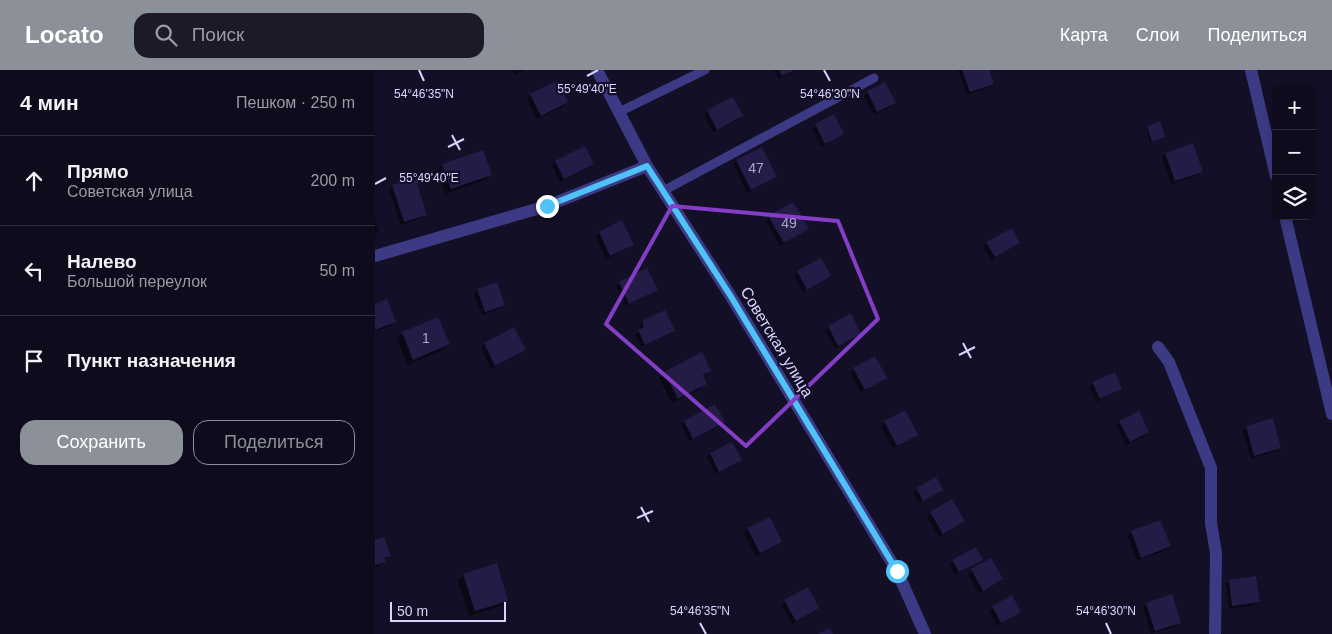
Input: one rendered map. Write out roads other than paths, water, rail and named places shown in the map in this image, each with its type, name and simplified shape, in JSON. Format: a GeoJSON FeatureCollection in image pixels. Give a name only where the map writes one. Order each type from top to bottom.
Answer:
{"type":"FeatureCollection","features":[{"type":"Feature","properties":{"kind":"street","name":"Советская улица"},"geometry":{"type":"LineString","coordinates":[[597,70],[647,166],[730,295],[897,571],[925,634]]}},
{"type":"Feature","properties":{"kind":"street"},"geometry":{"type":"LineString","coordinates":[[1251,70],[1276,175]]}},
{"type":"Feature","properties":{"kind":"street"},"geometry":{"type":"LineString","coordinates":[[375,256],[547,206],[647,166]]}},
{"type":"Feature","properties":{"kind":"street"},"geometry":{"type":"LineString","coordinates":[[1286,220],[1332,414]]}},
{"type":"Feature","properties":{"kind":"street"},"geometry":{"type":"LineString","coordinates":[[1158,347],[1169,362],[1211,468],[1211,523],[1216,553],[1215,634]]}},
{"type":"Feature","properties":{"kind":"lane"},"geometry":{"type":"LineString","coordinates":[[619,112],[705,70]]}},
{"type":"Feature","properties":{"kind":"lane"},"geometry":{"type":"LineString","coordinates":[[663,191],[874,78]]}}]}
